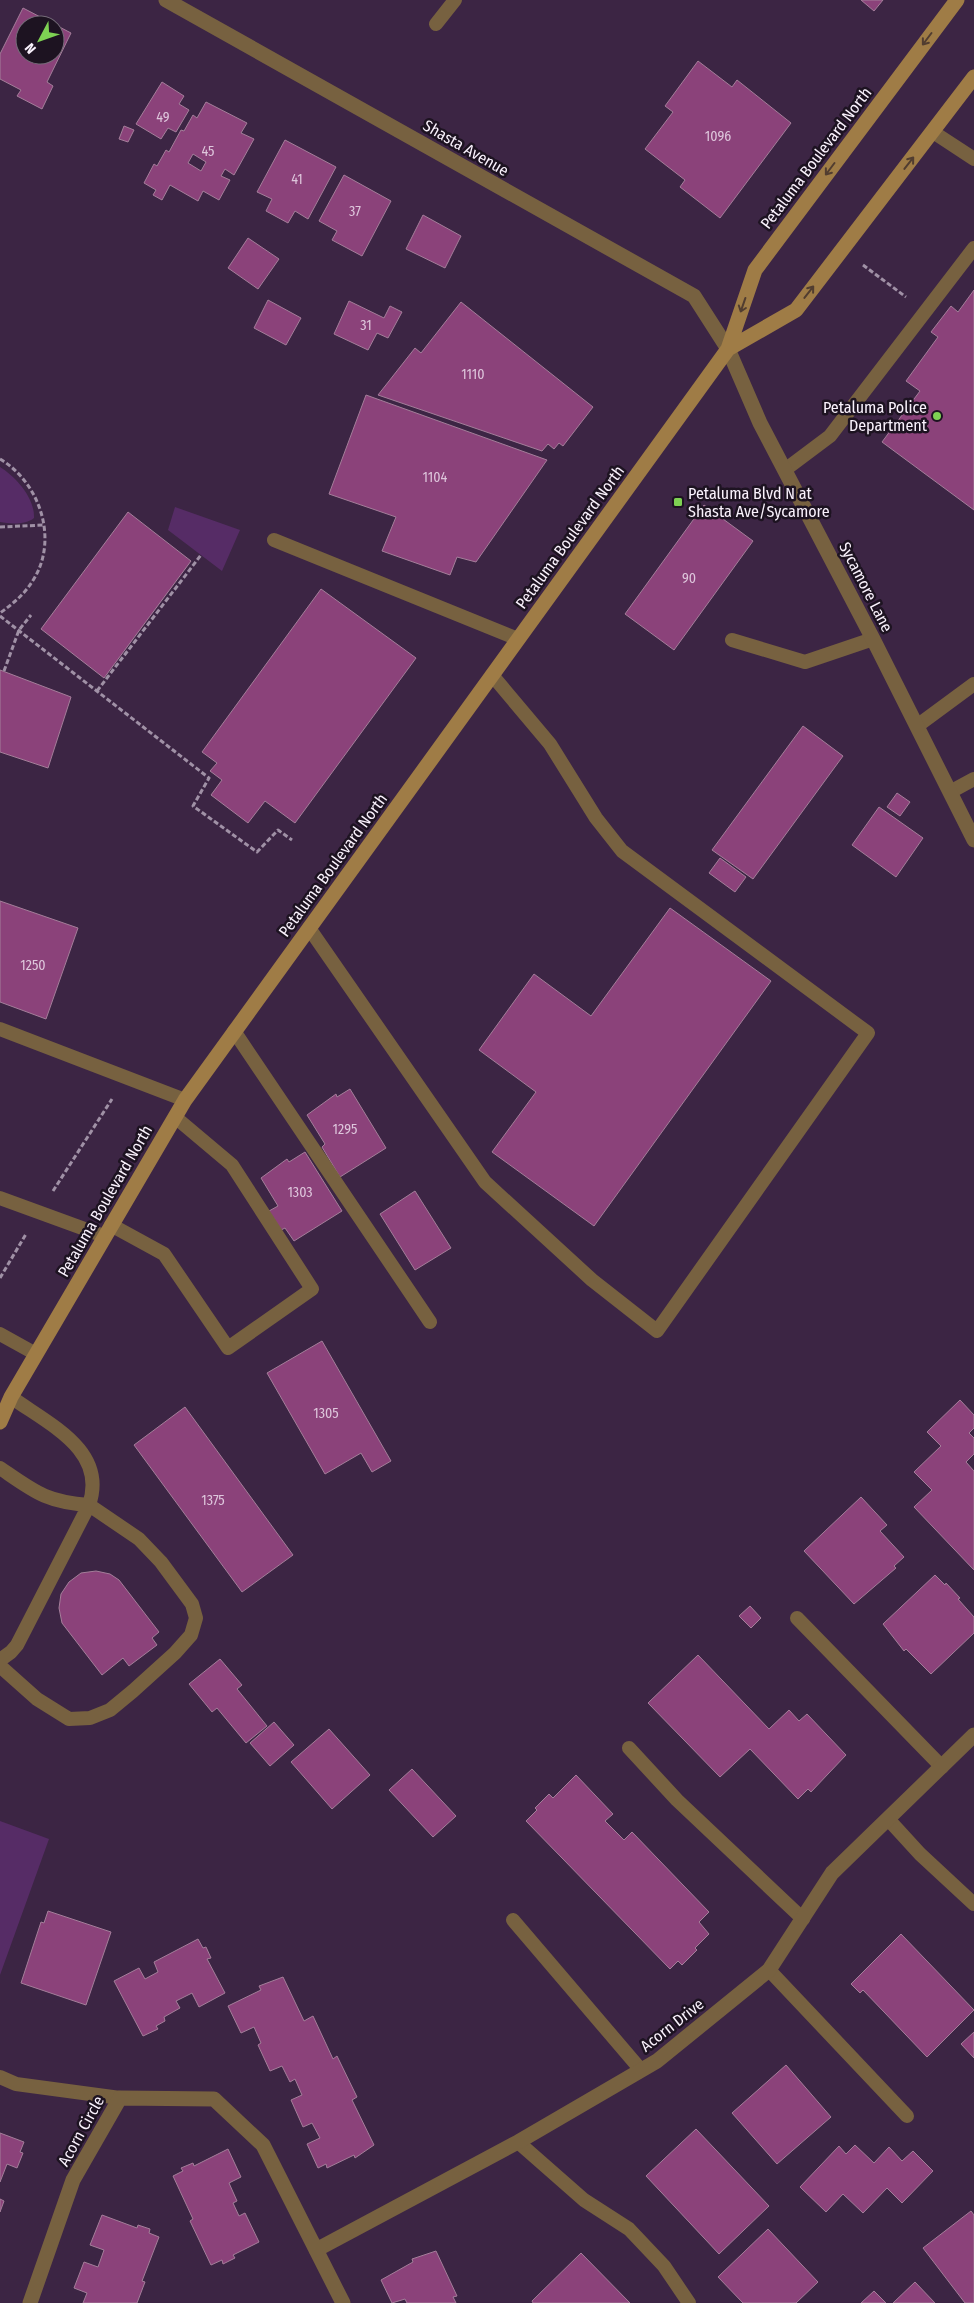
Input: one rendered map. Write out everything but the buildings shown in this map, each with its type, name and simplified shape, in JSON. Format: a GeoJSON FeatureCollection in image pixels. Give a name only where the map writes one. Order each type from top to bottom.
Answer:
{"type":"FeatureCollection","features":[{"type":"Feature","properties":{"kind":"main road","name":"Petaluma Boulevard North"},"geometry":{"type":"LineString","coordinates":[[0,1422],[11,1397],[184,1100],[728,350],[754,270],[956,0]]}},
{"type":"Feature","properties":{"kind":"main road","name":"Petaluma Boulevard North"},"geometry":{"type":"LineString","coordinates":[[728,350],[796,310],[974,77]]}},
{"type":"Feature","properties":{"kind":"street","name":"Shasta Avenue"},"geometry":{"type":"LineString","coordinates":[[166,0],[694,296],[728,350]]}},
{"type":"Feature","properties":{"kind":"street","name":"Sycamore Lane"},"geometry":{"type":"LineString","coordinates":[[728,350],[760,423],[786,469],[974,840]]}},
{"type":"Feature","properties":{"kind":"street","name":"Acorn Drive"},"geometry":{"type":"LineString","coordinates":[[316,2250],[518,2142],[657,2061],[769,1970],[832,1873],[974,1735]]}},
{"type":"Feature","properties":{"kind":"street","name":"Acorn Circle"},"geometry":{"type":"LineString","coordinates":[[30,2303],[73,2180],[120,2098],[214,2099],[263,2146],[342,2303]]}},
{"type":"Feature","properties":{"kind":"lane"},"geometry":{"type":"LineString","coordinates":[[436,24],[454,0]]}},
{"type":"Feature","properties":{"kind":"lane"},"geometry":{"type":"LineString","coordinates":[[933,132],[974,159]]}},
{"type":"Feature","properties":{"kind":"lane"},"geometry":{"type":"LineString","coordinates":[[786,469],[830,436],[974,248]]}},
{"type":"Feature","properties":{"kind":"lane"},"geometry":{"type":"LineString","coordinates":[[274,540],[518,639]]}},
{"type":"Feature","properties":{"kind":"lane"},"geometry":{"type":"LineString","coordinates":[[732,640],[806,662],[873,639]]}},
{"type":"Feature","properties":{"kind":"lane"},"geometry":{"type":"LineString","coordinates":[[309,928],[485,1182],[592,1280],[658,1331],[868,1033],[622,851],[596,818],[550,744],[492,675]]}},
{"type":"Feature","properties":{"kind":"lane"},"geometry":{"type":"LineString","coordinates":[[917,726],[974,684]]}},
{"type":"Feature","properties":{"kind":"lane"},"geometry":{"type":"LineString","coordinates":[[950,792],[974,779]]}},
{"type":"Feature","properties":{"kind":"lane"},"geometry":{"type":"LineString","coordinates":[[0,1029],[184,1100]]}},
{"type":"Feature","properties":{"kind":"lane"},"geometry":{"type":"LineString","coordinates":[[234,1031],[430,1322]]}},
{"type":"Feature","properties":{"kind":"lane"},"geometry":{"type":"LineString","coordinates":[[0,1198],[39,1212],[108,1231],[164,1254],[228,1348],[312,1289],[232,1165],[175,1117]]}},
{"type":"Feature","properties":{"kind":"lane"},"geometry":{"type":"LineString","coordinates":[[0,1334],[36,1354]]}},
{"type":"Feature","properties":{"kind":"lane"},"geometry":{"type":"LineString","coordinates":[[0,1660],[17,1645],[89,1505],[93,1493],[94,1479],[90,1465],[82,1450],[11,1397]]}},
{"type":"Feature","properties":{"kind":"lane"},"geometry":{"type":"LineString","coordinates":[[0,1468],[39,1495],[63,1503],[89,1505],[139,1539],[161,1562],[192,1604],[196,1618],[191,1635],[175,1653],[110,1710],[90,1718],[69,1718],[37,1699],[0,1666]]}},
{"type":"Feature","properties":{"kind":"lane"},"geometry":{"type":"LineString","coordinates":[[797,1618],[942,1767]]}},
{"type":"Feature","properties":{"kind":"lane"},"geometry":{"type":"LineString","coordinates":[[629,1748],[677,1800],[803,1919]]}},
{"type":"Feature","properties":{"kind":"lane"},"geometry":{"type":"LineString","coordinates":[[888,1820],[920,1854],[974,1904]]}},
{"type":"Feature","properties":{"kind":"lane"},"geometry":{"type":"LineString","coordinates":[[513,1920],[641,2070]]}},
{"type":"Feature","properties":{"kind":"lane"},"geometry":{"type":"LineString","coordinates":[[769,1970],[907,2116]]}},
{"type":"Feature","properties":{"kind":"lane"},"geometry":{"type":"LineString","coordinates":[[0,2077],[16,2084],[120,2098]]}},
{"type":"Feature","properties":{"kind":"lane"},"geometry":{"type":"LineString","coordinates":[[518,2142],[584,2200],[629,2229],[664,2266],[689,2303]]}},
{"type":"Feature","properties":{"kind":"path"},"geometry":{"type":"LineString","coordinates":[[862,265],[926,311]]}},
{"type":"Feature","properties":{"kind":"path"},"geometry":{"type":"LineString","coordinates":[[0,459],[9,464],[26,481],[38,502],[44,525],[44,552],[35,576],[20,598],[0,614],[209,778],[193,806],[257,852],[278,830],[292,840]]}},
{"type":"Feature","properties":{"kind":"path"},"geometry":{"type":"LineString","coordinates":[[0,527],[44,525]]}},
{"type":"Feature","properties":{"kind":"path"},"geometry":{"type":"LineString","coordinates":[[97,691],[201,555]]}},
{"type":"Feature","properties":{"kind":"path"},"geometry":{"type":"LineString","coordinates":[[4,671],[19,630],[31,615]]}},
{"type":"Feature","properties":{"kind":"path"},"geometry":{"type":"LineString","coordinates":[[0,1278],[39,1212],[125,1077]]}},
{"type":"Feature","properties":{"kind":"shaded area"},"geometry":{"type":"Polygon","coordinates":[[[0,467],[18,482],[28,496],[34,518],[31,520],[18,523],[0,522],[0,467]]]}},
{"type":"Feature","properties":{"kind":"shaded area"},"geometry":{"type":"Polygon","coordinates":[[[175,507],[240,530],[222,571],[168,530],[175,507]]]}},
{"type":"Feature","properties":{"kind":"shaded area"},"geometry":{"type":"Polygon","coordinates":[[[0,1821],[49,1839],[0,1975],[0,1821]]]}},
{"type":"Feature","properties":{"kind":"place","name":"Petaluma Police Department"},"geometry":{"type":"Point","coordinates":[937,416]}},
{"type":"Feature","properties":{"kind":"place","name":"Petaluma Blvd N at Shasta Ave/Sycamore"},"geometry":{"type":"Point","coordinates":[678,502]}}]}
